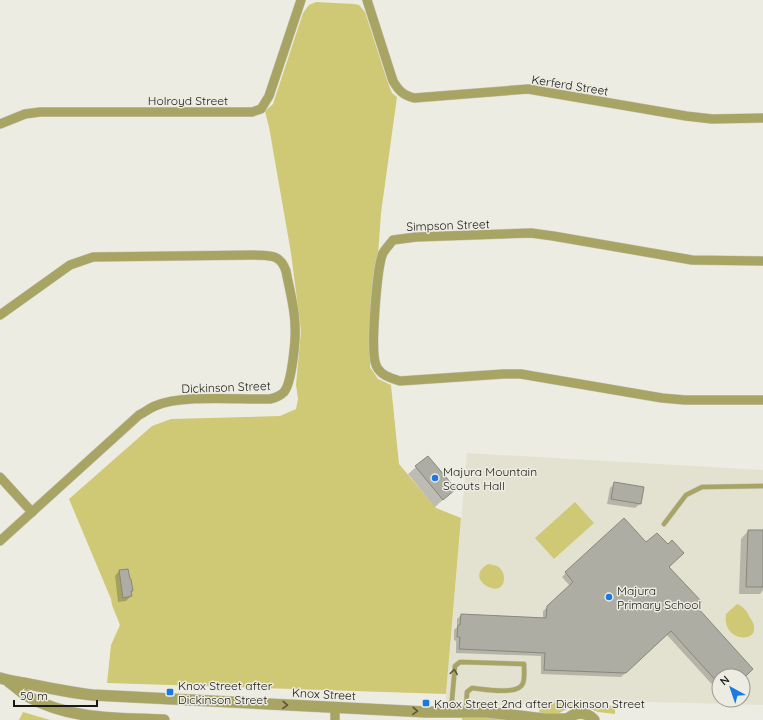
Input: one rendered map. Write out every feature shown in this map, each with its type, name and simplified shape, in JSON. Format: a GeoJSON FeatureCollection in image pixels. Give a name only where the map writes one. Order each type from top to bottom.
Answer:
{"type":"FeatureCollection","features":[{"type":"Feature","properties":{"kind":"street","name":"Holroyd Street"},"geometry":{"type":"LineString","coordinates":[[0,124],[25,114],[40,112],[252,112],[261,109],[269,96],[301,0]]}},
{"type":"Feature","properties":{"kind":"street","name":"Kerferd Street"},"geometry":{"type":"LineString","coordinates":[[367,0],[393,82],[405,96],[414,98],[528,90],[686,116],[712,119],[763,118]]}},
{"type":"Feature","properties":{"kind":"street","name":"Simpson Street"},"geometry":{"type":"LineString","coordinates":[[763,261],[692,260],[531,233],[416,237],[393,240],[383,253],[379,274],[375,309],[373,354],[375,364],[379,371],[386,376],[400,381],[521,374],[662,398],[685,400],[763,400]]}},
{"type":"Feature","properties":{"kind":"street","name":"Dickinson Street"},"geometry":{"type":"LineString","coordinates":[[0,315],[70,265],[93,257],[261,255],[273,256],[283,264],[286,270],[295,325],[294,350],[288,385],[278,397],[270,399],[188,400],[169,402],[156,406],[139,416],[0,541]]}},
{"type":"Feature","properties":{"kind":"street"},"geometry":{"type":"LineString","coordinates":[[0,477],[32,512]]}},
{"type":"Feature","properties":{"kind":"street","name":"Knox Street"},"geometry":{"type":"LineString","coordinates":[[4,680],[33,684],[60,691],[93,695],[447,714],[487,712],[544,719],[568,719],[574,714],[582,713],[594,720]]}},
{"type":"Feature","properties":{"kind":"street","name":"Knox Street"},"geometry":{"type":"LineString","coordinates":[[4,680],[29,696],[53,707],[80,715],[92,717],[164,720]]}},
{"type":"Feature","properties":{"kind":"street"},"geometry":{"type":"LineString","coordinates":[[335,707],[335,720]]}},
{"type":"Feature","properties":{"kind":"lane"},"geometry":{"type":"LineString","coordinates":[[664,524],[686,495],[702,487],[763,486]]}},
{"type":"Feature","properties":{"kind":"lane"},"geometry":{"type":"LineString","coordinates":[[447,714],[455,666],[460,662],[524,664],[524,683],[519,689],[512,691],[472,688],[467,692],[466,712]]}},
{"type":"Feature","properties":{"kind":"shaded area"},"geometry":{"type":"Polygon","coordinates":[[[316,2],[359,5],[365,12],[388,83],[392,93],[397,97],[381,213],[370,367],[378,379],[391,385],[399,464],[436,508],[461,518],[446,694],[107,683],[111,645],[120,625],[111,599],[69,499],[152,426],[171,419],[280,416],[296,409],[298,399],[296,385],[301,331],[291,253],[265,111],[273,104],[303,13],[309,5],[316,2]]]}},
{"type":"Feature","properties":{"kind":"shaded area","name":"Majura Primary School"},"geometry":{"type":"Polygon","coordinates":[[[467,453],[763,470],[763,705],[751,705],[751,668],[711,668],[711,704],[613,701],[445,707],[467,453]]]}},
{"type":"Feature","properties":{"kind":"shaded area"},"geometry":{"type":"Polygon","coordinates":[[[575,502],[594,523],[554,559],[535,538],[575,502]]]}},
{"type":"Feature","properties":{"kind":"shaded area"},"geometry":{"type":"Polygon","coordinates":[[[488,564],[497,566],[502,571],[504,580],[502,586],[499,588],[490,588],[482,582],[480,578],[479,573],[488,564]]]}},
{"type":"Feature","properties":{"kind":"shaded area"},"geometry":{"type":"Polygon","coordinates":[[[737,604],[745,610],[753,622],[753,632],[750,636],[740,637],[734,635],[729,630],[726,623],[726,614],[737,604]]]}},
{"type":"Feature","properties":{"kind":"shaded area"},"geometry":{"type":"Polygon","coordinates":[[[540,702],[615,706],[615,714],[598,712],[578,706],[571,707],[559,713],[539,715],[540,702]]]}},
{"type":"Feature","properties":{"kind":"shaded area"},"geometry":{"type":"Polygon","coordinates":[[[23,712],[50,720],[19,720],[23,712]]]}},
{"type":"Feature","properties":{"kind":"shaded area"},"geometry":{"type":"Polygon","coordinates":[[[465,716],[519,718],[526,720],[462,720],[465,716]]]}},
{"type":"Feature","properties":{"kind":"building","name":"Majura Mountain Scouts Hall"},"geometry":{"type":"Polygon","coordinates":[[[428,456],[456,489],[443,500],[415,466],[428,456]]]}},
{"type":"Feature","properties":{"kind":"building"},"geometry":{"type":"Polygon","coordinates":[[[614,482],[644,487],[641,504],[611,499],[614,482]]]}},
{"type":"Feature","properties":{"kind":"building"},"geometry":{"type":"Polygon","coordinates":[[[624,518],[646,542],[657,533],[668,544],[672,540],[684,553],[669,567],[702,602],[697,607],[753,669],[751,671],[751,668],[711,668],[711,675],[671,631],[626,673],[544,670],[545,653],[459,649],[460,637],[457,637],[461,614],[546,618],[547,606],[573,582],[565,572],[624,518]]]}},
{"type":"Feature","properties":{"kind":"building"},"geometry":{"type":"Polygon","coordinates":[[[748,530],[763,530],[763,587],[746,587],[748,530]]]}},
{"type":"Feature","properties":{"kind":"building"},"geometry":{"type":"Polygon","coordinates":[[[128,569],[133,591],[131,591],[132,596],[123,598],[119,570],[128,569]]]}},
{"type":"Feature","properties":{"kind":"place","name":"Majura Mountain Scouts Hall"},"geometry":{"type":"Point","coordinates":[435,478]}},
{"type":"Feature","properties":{"kind":"place","name":"Majura Primary School"},"geometry":{"type":"Point","coordinates":[609,597]}},
{"type":"Feature","properties":{"kind":"place","name":"Knox Street after Dickinson Street"},"geometry":{"type":"Point","coordinates":[170,692]}},
{"type":"Feature","properties":{"kind":"place","name":"Knox Street 2nd after Dickinson Street"},"geometry":{"type":"Point","coordinates":[426,703]}}]}
